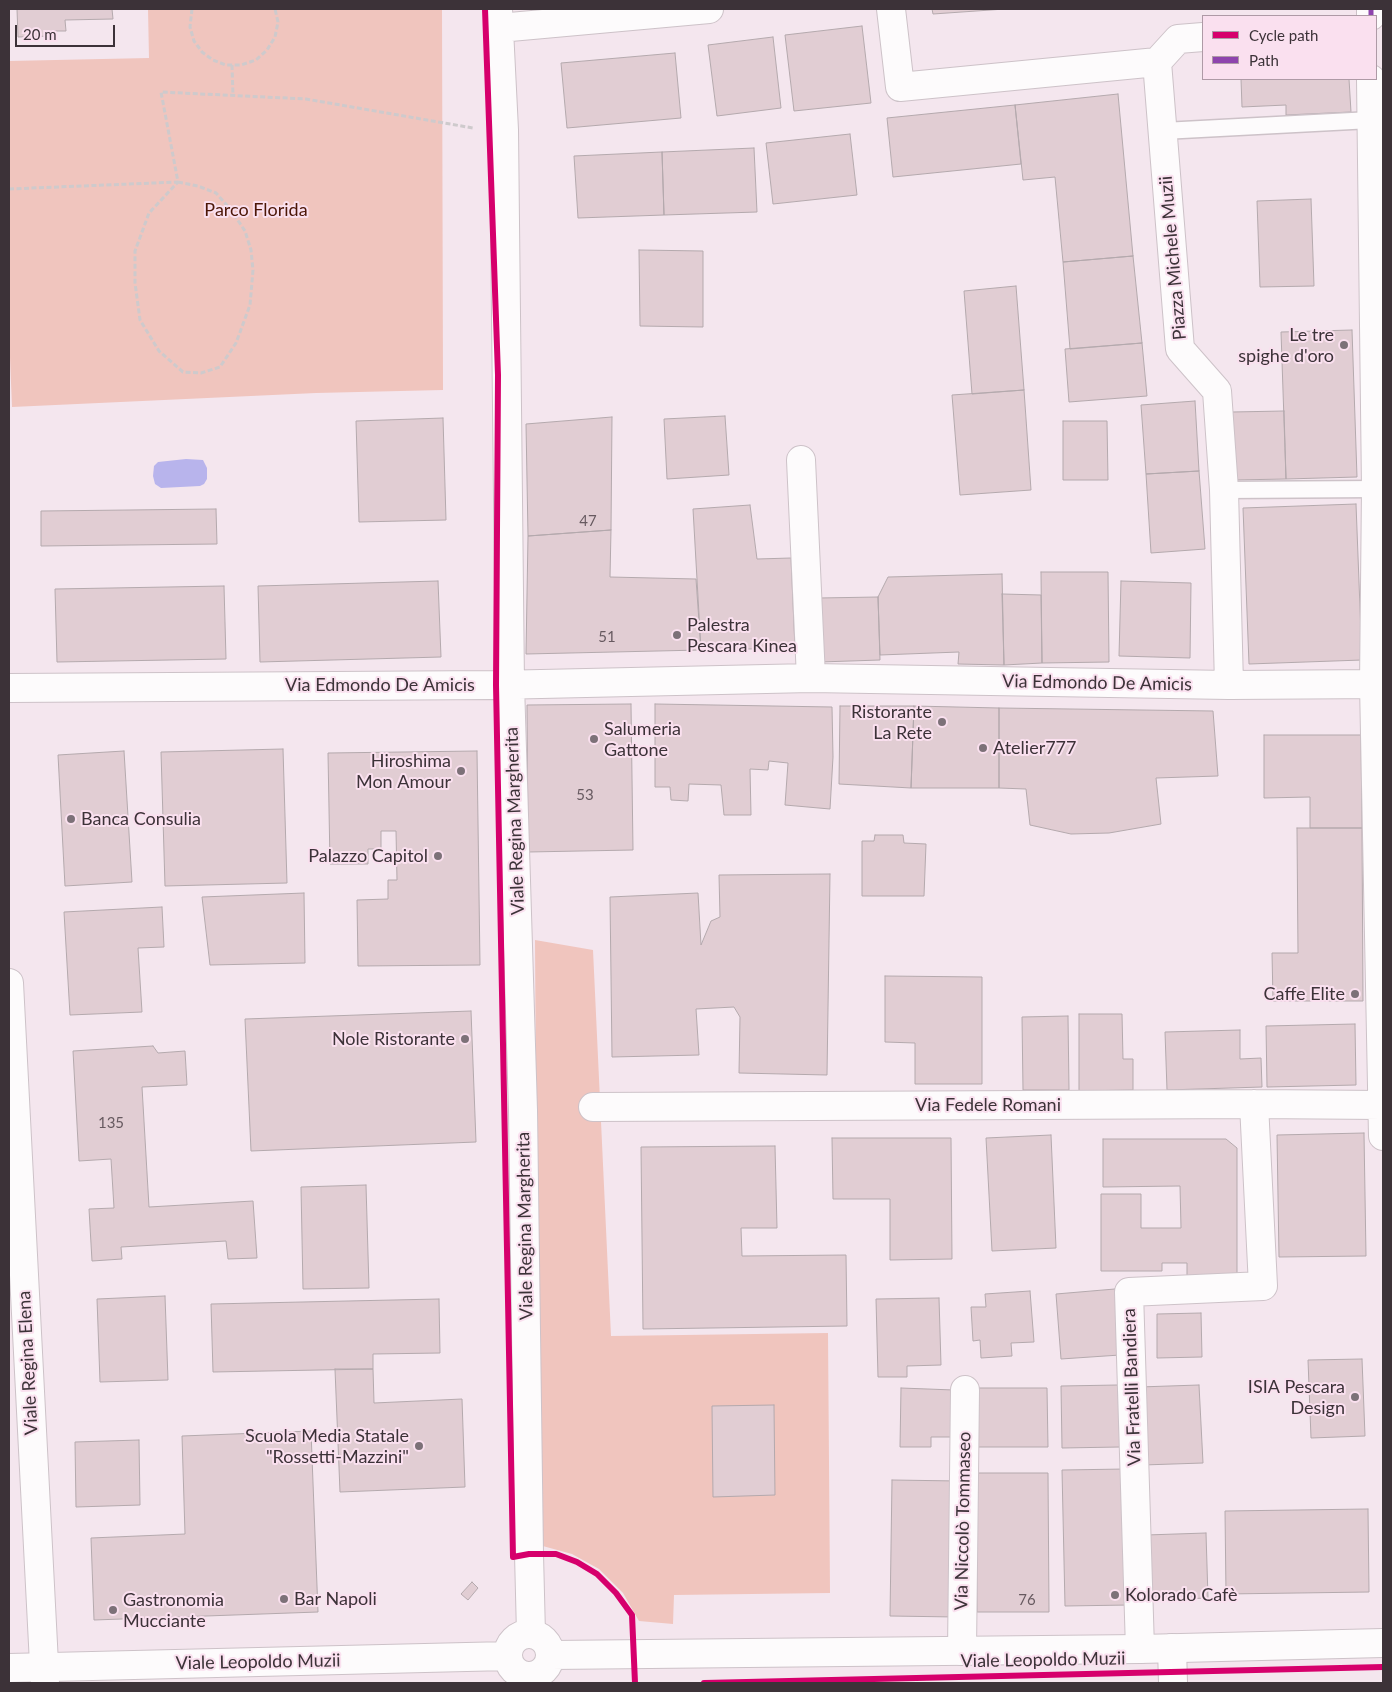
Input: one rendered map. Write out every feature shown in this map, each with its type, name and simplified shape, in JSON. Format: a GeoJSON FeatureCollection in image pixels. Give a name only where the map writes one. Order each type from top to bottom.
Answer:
{"type":"FeatureCollection","features":[{"type":"Feature","properties":{"kind":"street"},"geometry":{"type":"LineString","coordinates":[[498,18],[710,9]]}},
{"type":"Feature","properties":{"kind":"street"},"geometry":{"type":"LineString","coordinates":[[891,9],[900,87],[1157,62],[1178,39],[1202,37]]}},
{"type":"Feature","properties":{"kind":"street","name":"Viale Regina Margherita"},"geometry":{"type":"LineString","coordinates":[[498,18],[504,130],[510,684],[523,1110],[528,1554],[532,1634]]}},
{"type":"Feature","properties":{"kind":"street","name":"Piazza Michele Muzii"},"geometry":{"type":"LineString","coordinates":[[1157,62],[1180,349],[1218,391],[1224,490],[1229,685]]}},
{"type":"Feature","properties":{"kind":"street"},"geometry":{"type":"LineString","coordinates":[[1371,80],[1383,1136]]}},
{"type":"Feature","properties":{"kind":"street"},"geometry":{"type":"LineString","coordinates":[[801,460],[811,678]]}},
{"type":"Feature","properties":{"kind":"street","name":"Via Edmondo De Amicis"},"geometry":{"type":"LineString","coordinates":[[9,688],[510,684],[811,678],[1229,685],[1379,684]]}},
{"type":"Feature","properties":{"kind":"street","name":"Viale Regina Elena"},"geometry":{"type":"LineString","coordinates":[[9,983],[44,1675]]}},
{"type":"Feature","properties":{"kind":"street","name":"Via Fratelli Bandiera"},"geometry":{"type":"LineString","coordinates":[[1140,1649],[1129,1292],[1263,1286],[1254,1104]]}},
{"type":"Feature","properties":{"kind":"street","name":"Via Fedele Romani"},"geometry":{"type":"LineString","coordinates":[[593,1107],[1382,1105]]}},
{"type":"Feature","properties":{"kind":"street","name":"Via Niccolò Tommaseo"},"geometry":{"type":"LineString","coordinates":[[962,1651],[965,1390]]}},
{"type":"Feature","properties":{"kind":"street"},"geometry":{"type":"LineString","coordinates":[[524,1634],[538,1636],[547,1644],[551,1655],[547,1668],[530,1680],[518,1673],[510,1663],[508,1656],[512,1642],[524,1634]]}},
{"type":"Feature","properties":{"kind":"street","name":"Viale Leopoldo Muzii"},"geometry":{"type":"LineString","coordinates":[[1322,1645],[1338,1638],[1383,1636]]}},
{"type":"Feature","properties":{"kind":"street","name":"Viale Leopoldo Muzii"},"geometry":{"type":"LineString","coordinates":[[551,1655],[1140,1649],[1383,1643]]}},
{"type":"Feature","properties":{"kind":"street"},"geometry":{"type":"LineString","coordinates":[[1172,1648],[1172,1683]]}},
{"type":"Feature","properties":{"kind":"street","name":"Viale Leopoldo Muzii"},"geometry":{"type":"LineString","coordinates":[[9,1668],[44,1675],[508,1656]]}},
{"type":"Feature","properties":{"kind":"lane"},"geometry":{"type":"LineString","coordinates":[[1163,131],[1371,120]]}},
{"type":"Feature","properties":{"kind":"lane"},"geometry":{"type":"LineString","coordinates":[[1224,490],[1376,489]]}},
{"type":"Feature","properties":{"kind":"path"},"geometry":{"type":"LineString","coordinates":[[192,9],[190,27],[194,41],[202,52],[213,60],[226,65],[241,65],[256,60],[267,50],[275,37],[278,22],[275,9]]}},
{"type":"Feature","properties":{"kind":"path"},"geometry":{"type":"LineString","coordinates":[[232,65],[233,96]]}},
{"type":"Feature","properties":{"kind":"path"},"geometry":{"type":"LineString","coordinates":[[178,182],[161,92],[306,100],[490,131],[504,130]]}},
{"type":"Feature","properties":{"kind":"path"},"geometry":{"type":"LineString","coordinates":[[9,189],[178,182],[198,186],[216,193],[231,210],[245,231],[253,270],[250,305],[236,343],[220,366],[201,374],[183,372],[159,351],[140,320],[135,283],[135,251],[149,213],[178,182]]}},
{"type":"Feature","properties":{"kind":"green space","name":"Parco Florida"},"geometry":{"type":"Polygon","coordinates":[[[148,9],[442,9],[443,390],[316,393],[12,407],[9,333],[9,61],[149,58],[148,9]]]}},
{"type":"Feature","properties":{"kind":"green space"},"geometry":{"type":"Polygon","coordinates":[[[535,940],[593,950],[611,1336],[828,1333],[830,1593],[674,1595],[673,1624],[639,1621],[623,1593],[599,1569],[572,1554],[539,1545],[535,940]]]}},
{"type":"Feature","properties":{"kind":"shaded area"},"geometry":{"type":"Polygon","coordinates":[[[186,459],[203,460],[207,468],[207,479],[204,484],[200,486],[161,488],[155,484],[153,476],[154,466],[158,462],[186,459]]]}},
{"type":"Feature","properties":{"kind":"building"},"geometry":{"type":"Polygon","coordinates":[[[17,9],[112,9],[113,19],[65,20],[66,31],[54,31],[52,36],[18,37],[17,9]]]}},
{"type":"Feature","properties":{"kind":"building"},"geometry":{"type":"Polygon","coordinates":[[[932,9],[1005,9],[933,14],[932,9]]]}},
{"type":"Feature","properties":{"kind":"building"},"geometry":{"type":"Polygon","coordinates":[[[862,26],[871,103],[794,111],[785,35],[862,26]]]}},
{"type":"Feature","properties":{"kind":"building"},"geometry":{"type":"Polygon","coordinates":[[[773,37],[781,108],[717,116],[708,45],[773,37]]]}},
{"type":"Feature","properties":{"kind":"building"},"geometry":{"type":"Polygon","coordinates":[[[675,53],[681,118],[567,128],[561,63],[675,53]]]}},
{"type":"Feature","properties":{"kind":"building"},"geometry":{"type":"Polygon","coordinates":[[[1241,80],[1349,80],[1351,112],[1286,115],[1286,105],[1242,107],[1241,80]]]}},
{"type":"Feature","properties":{"kind":"building"},"geometry":{"type":"Polygon","coordinates":[[[1118,94],[1133,256],[1063,262],[1055,177],[1023,180],[1015,105],[1118,94]]]}},
{"type":"Feature","properties":{"kind":"building"},"geometry":{"type":"Polygon","coordinates":[[[1015,105],[1021,164],[893,177],[887,118],[1015,105]]]}},
{"type":"Feature","properties":{"kind":"building"},"geometry":{"type":"Polygon","coordinates":[[[850,134],[857,195],[773,204],[766,143],[850,134]]]}},
{"type":"Feature","properties":{"kind":"building"},"geometry":{"type":"Polygon","coordinates":[[[754,148],[757,212],[664,215],[662,152],[754,148]]]}},
{"type":"Feature","properties":{"kind":"building"},"geometry":{"type":"Polygon","coordinates":[[[662,152],[664,215],[578,218],[574,156],[662,152]]]}},
{"type":"Feature","properties":{"kind":"building"},"geometry":{"type":"Polygon","coordinates":[[[1311,199],[1314,286],[1260,287],[1257,201],[1311,199]]]}},
{"type":"Feature","properties":{"kind":"building"},"geometry":{"type":"Polygon","coordinates":[[[639,250],[703,251],[703,327],[640,326],[639,250]]]}},
{"type":"Feature","properties":{"kind":"building"},"geometry":{"type":"Polygon","coordinates":[[[1133,256],[1142,343],[1070,349],[1063,262],[1133,256]]]}},
{"type":"Feature","properties":{"kind":"building"},"geometry":{"type":"Polygon","coordinates":[[[1016,286],[1024,390],[972,394],[964,291],[1016,286]]]}},
{"type":"Feature","properties":{"kind":"building"},"geometry":{"type":"Polygon","coordinates":[[[1352,330],[1357,477],[1286,479],[1281,332],[1352,330]]]}},
{"type":"Feature","properties":{"kind":"building"},"geometry":{"type":"Polygon","coordinates":[[[1142,343],[1147,396],[1069,402],[1065,349],[1142,343]]]}},
{"type":"Feature","properties":{"kind":"building"},"geometry":{"type":"Polygon","coordinates":[[[1024,390],[1031,490],[960,495],[952,395],[1024,390]]]}},
{"type":"Feature","properties":{"kind":"building"},"geometry":{"type":"Polygon","coordinates":[[[1195,401],[1199,471],[1146,474],[1141,405],[1195,401]]]}},
{"type":"Feature","properties":{"kind":"building"},"geometry":{"type":"Polygon","coordinates":[[[1284,411],[1286,479],[1234,480],[1232,412],[1284,411]]]}},
{"type":"Feature","properties":{"kind":"building"},"geometry":{"type":"Polygon","coordinates":[[[725,416],[729,475],[667,479],[664,419],[725,416]]]}},
{"type":"Feature","properties":{"kind":"building"},"geometry":{"type":"Polygon","coordinates":[[[612,417],[611,530],[528,536],[526,424],[612,417]]]}},
{"type":"Feature","properties":{"kind":"building"},"geometry":{"type":"Polygon","coordinates":[[[443,418],[446,520],[359,522],[356,421],[443,418]]]}},
{"type":"Feature","properties":{"kind":"building"},"geometry":{"type":"Polygon","coordinates":[[[1063,421],[1107,421],[1108,480],[1063,480],[1063,421]]]}},
{"type":"Feature","properties":{"kind":"building"},"geometry":{"type":"Polygon","coordinates":[[[1199,471],[1205,549],[1151,553],[1146,474],[1199,471]]]}},
{"type":"Feature","properties":{"kind":"building"},"geometry":{"type":"Polygon","coordinates":[[[1356,504],[1362,660],[1249,664],[1243,508],[1356,504]]]}},
{"type":"Feature","properties":{"kind":"building"},"geometry":{"type":"Polygon","coordinates":[[[750,505],[757,559],[791,558],[795,648],[701,650],[693,509],[750,505]]]}},
{"type":"Feature","properties":{"kind":"building"},"geometry":{"type":"Polygon","coordinates":[[[216,509],[217,544],[41,546],[41,511],[216,509]]]}},
{"type":"Feature","properties":{"kind":"building"},"geometry":{"type":"Polygon","coordinates":[[[611,530],[610,577],[696,579],[701,650],[526,654],[528,536],[611,530]]]}},
{"type":"Feature","properties":{"kind":"building"},"geometry":{"type":"Polygon","coordinates":[[[1041,572],[1108,572],[1109,662],[1042,663],[1041,572]]]}},
{"type":"Feature","properties":{"kind":"building"},"geometry":{"type":"Polygon","coordinates":[[[1002,574],[1004,665],[958,664],[959,652],[880,655],[878,597],[888,577],[1002,574]]]}},
{"type":"Feature","properties":{"kind":"building"},"geometry":{"type":"Polygon","coordinates":[[[438,581],[441,657],[260,662],[258,586],[438,581]]]}},
{"type":"Feature","properties":{"kind":"building"},"geometry":{"type":"Polygon","coordinates":[[[1121,581],[1191,583],[1190,658],[1119,656],[1121,581]]]}},
{"type":"Feature","properties":{"kind":"building"},"geometry":{"type":"Polygon","coordinates":[[[224,586],[226,659],[57,662],[55,589],[224,586]]]}},
{"type":"Feature","properties":{"kind":"building"},"geometry":{"type":"Polygon","coordinates":[[[1002,594],[1041,595],[1042,663],[1004,665],[1002,594]]]}},
{"type":"Feature","properties":{"kind":"building"},"geometry":{"type":"Polygon","coordinates":[[[878,597],[880,660],[820,662],[819,598],[878,597]]]}},
{"type":"Feature","properties":{"kind":"building"},"geometry":{"type":"Polygon","coordinates":[[[631,704],[633,850],[528,852],[527,705],[631,704]]]}},
{"type":"Feature","properties":{"kind":"building"},"geometry":{"type":"Polygon","coordinates":[[[655,704],[832,707],[833,757],[830,809],[785,805],[788,763],[769,761],[768,770],[750,769],[751,815],[724,815],[721,785],[689,784],[688,801],[671,800],[670,787],[655,787],[655,704]]]}},
{"type":"Feature","properties":{"kind":"building"},"geometry":{"type":"Polygon","coordinates":[[[840,706],[914,706],[911,788],[839,784],[840,706]]]}},
{"type":"Feature","properties":{"kind":"building"},"geometry":{"type":"Polygon","coordinates":[[[914,706],[999,708],[999,788],[911,788],[914,706]]]}},
{"type":"Feature","properties":{"kind":"building"},"geometry":{"type":"Polygon","coordinates":[[[999,708],[1213,711],[1218,776],[1156,778],[1161,824],[1109,833],[1071,834],[1030,825],[1026,789],[999,788],[999,708]]]}},
{"type":"Feature","properties":{"kind":"building"},"geometry":{"type":"Polygon","coordinates":[[[1264,735],[1361,735],[1362,828],[1310,828],[1310,797],[1264,798],[1264,735]]]}},
{"type":"Feature","properties":{"kind":"building"},"geometry":{"type":"Polygon","coordinates":[[[283,749],[287,883],[165,886],[161,752],[283,749]]]}},
{"type":"Feature","properties":{"kind":"building"},"geometry":{"type":"Polygon","coordinates":[[[124,751],[132,882],[65,886],[58,755],[124,751]]]}},
{"type":"Feature","properties":{"kind":"building","name":"Palazzo Capitol"},"geometry":{"type":"Polygon","coordinates":[[[477,751],[480,965],[358,966],[357,900],[388,899],[388,880],[397,880],[396,831],[381,831],[381,849],[368,849],[368,864],[330,864],[328,753],[477,751]]]}},
{"type":"Feature","properties":{"kind":"building"},"geometry":{"type":"Polygon","coordinates":[[[1297,828],[1362,828],[1363,1001],[1273,1001],[1272,953],[1298,953],[1297,828]]]}},
{"type":"Feature","properties":{"kind":"building"},"geometry":{"type":"Polygon","coordinates":[[[875,835],[903,835],[904,843],[926,844],[924,896],[862,896],[862,841],[874,841],[875,835]]]}},
{"type":"Feature","properties":{"kind":"building"},"geometry":{"type":"Polygon","coordinates":[[[830,874],[827,1075],[739,1073],[740,1017],[734,1007],[696,1009],[699,1055],[612,1057],[610,897],[698,893],[701,945],[711,921],[720,917],[719,875],[830,874]]]}},
{"type":"Feature","properties":{"kind":"building"},"geometry":{"type":"Polygon","coordinates":[[[304,893],[305,963],[210,965],[202,897],[304,893]]]}},
{"type":"Feature","properties":{"kind":"building"},"geometry":{"type":"Polygon","coordinates":[[[162,907],[164,947],[138,948],[142,1012],[70,1015],[64,912],[162,907]]]}},
{"type":"Feature","properties":{"kind":"building"},"geometry":{"type":"Polygon","coordinates":[[[885,976],[982,977],[982,1084],[915,1084],[915,1043],[885,1042],[885,976]]]}},
{"type":"Feature","properties":{"kind":"building"},"geometry":{"type":"Polygon","coordinates":[[[471,1011],[476,1142],[251,1151],[245,1019],[471,1011]]]}},
{"type":"Feature","properties":{"kind":"building"},"geometry":{"type":"Polygon","coordinates":[[[1079,1014],[1122,1014],[1123,1059],[1133,1059],[1133,1090],[1079,1091],[1079,1014]]]}},
{"type":"Feature","properties":{"kind":"building"},"geometry":{"type":"Polygon","coordinates":[[[1068,1016],[1069,1090],[1023,1090],[1022,1017],[1068,1016]]]}},
{"type":"Feature","properties":{"kind":"building"},"geometry":{"type":"Polygon","coordinates":[[[1355,1024],[1356,1085],[1267,1087],[1266,1026],[1355,1024]]]}},
{"type":"Feature","properties":{"kind":"building"},"geometry":{"type":"Polygon","coordinates":[[[1240,1030],[1240,1059],[1261,1058],[1262,1087],[1167,1090],[1165,1032],[1240,1030]]]}},
{"type":"Feature","properties":{"kind":"building"},"geometry":{"type":"Polygon","coordinates":[[[153,1046],[158,1053],[185,1051],[187,1085],[142,1087],[149,1207],[253,1201],[257,1258],[228,1259],[226,1241],[121,1247],[122,1259],[92,1261],[89,1209],[114,1208],[111,1159],[79,1161],[73,1051],[153,1046]]]}},
{"type":"Feature","properties":{"kind":"building"},"geometry":{"type":"Polygon","coordinates":[[[1364,1133],[1366,1256],[1279,1257],[1277,1135],[1364,1133]]]}},
{"type":"Feature","properties":{"kind":"building"},"geometry":{"type":"Polygon","coordinates":[[[1051,1135],[1056,1248],[992,1251],[986,1138],[1051,1135]]]}},
{"type":"Feature","properties":{"kind":"building"},"geometry":{"type":"Polygon","coordinates":[[[832,1138],[951,1138],[952,1259],[890,1260],[890,1199],[833,1199],[832,1138]]]}},
{"type":"Feature","properties":{"kind":"building"},"geometry":{"type":"Polygon","coordinates":[[[1103,1139],[1226,1139],[1237,1148],[1237,1277],[1187,1276],[1187,1263],[1162,1263],[1162,1271],[1101,1271],[1101,1194],[1141,1194],[1141,1228],[1181,1228],[1180,1186],[1103,1187],[1103,1139]]]}},
{"type":"Feature","properties":{"kind":"building"},"geometry":{"type":"Polygon","coordinates":[[[775,1146],[777,1228],[741,1228],[742,1256],[846,1255],[847,1326],[643,1329],[641,1147],[775,1146]]]}},
{"type":"Feature","properties":{"kind":"building"},"geometry":{"type":"Polygon","coordinates":[[[366,1185],[369,1288],[303,1289],[301,1187],[366,1185]]]}},
{"type":"Feature","properties":{"kind":"building"},"geometry":{"type":"Polygon","coordinates":[[[1115,1289],[1120,1355],[1061,1359],[1056,1294],[1115,1289]]]}},
{"type":"Feature","properties":{"kind":"building"},"geometry":{"type":"Polygon","coordinates":[[[1030,1291],[1034,1342],[1011,1343],[1012,1356],[981,1358],[980,1340],[973,1341],[971,1307],[986,1307],[985,1294],[1030,1291]]]}},
{"type":"Feature","properties":{"kind":"building"},"geometry":{"type":"Polygon","coordinates":[[[165,1296],[168,1380],[100,1382],[97,1299],[165,1296]]]}},
{"type":"Feature","properties":{"kind":"building"},"geometry":{"type":"Polygon","coordinates":[[[939,1298],[941,1365],[907,1366],[907,1377],[878,1377],[876,1299],[939,1298]]]}},
{"type":"Feature","properties":{"kind":"building"},"geometry":{"type":"Polygon","coordinates":[[[439,1299],[440,1353],[373,1354],[373,1369],[213,1372],[211,1304],[439,1299]]]}},
{"type":"Feature","properties":{"kind":"building"},"geometry":{"type":"Polygon","coordinates":[[[1201,1313],[1202,1357],[1157,1358],[1157,1314],[1201,1313]]]}},
{"type":"Feature","properties":{"kind":"building"},"geometry":{"type":"Polygon","coordinates":[[[1362,1359],[1365,1436],[1311,1438],[1308,1360],[1362,1359]]]}},
{"type":"Feature","properties":{"kind":"building"},"geometry":{"type":"Polygon","coordinates":[[[335,1369],[373,1369],[374,1403],[462,1399],[465,1487],[340,1492],[335,1369]]]}},
{"type":"Feature","properties":{"kind":"building"},"geometry":{"type":"Polygon","coordinates":[[[1118,1385],[1120,1447],[1062,1448],[1061,1386],[1118,1385]]]}},
{"type":"Feature","properties":{"kind":"building"},"geometry":{"type":"Polygon","coordinates":[[[1199,1385],[1203,1463],[1143,1465],[1139,1387],[1199,1385]]]}},
{"type":"Feature","properties":{"kind":"building"},"geometry":{"type":"Polygon","coordinates":[[[901,1388],[954,1390],[953,1437],[931,1437],[931,1447],[900,1447],[901,1388]]]}},
{"type":"Feature","properties":{"kind":"building"},"geometry":{"type":"Polygon","coordinates":[[[969,1388],[1047,1388],[1048,1447],[970,1447],[969,1388]]]}},
{"type":"Feature","properties":{"kind":"building"},"geometry":{"type":"Polygon","coordinates":[[[774,1405],[775,1495],[713,1497],[712,1406],[774,1405]]]}},
{"type":"Feature","properties":{"kind":"building"},"geometry":{"type":"Polygon","coordinates":[[[311,1431],[318,1612],[94,1620],[91,1538],[185,1534],[182,1436],[311,1431]]]}},
{"type":"Feature","properties":{"kind":"building"},"geometry":{"type":"Polygon","coordinates":[[[139,1440],[140,1505],[76,1507],[75,1442],[139,1440]]]}},
{"type":"Feature","properties":{"kind":"building"},"geometry":{"type":"Polygon","coordinates":[[[1126,1469],[1129,1605],[1065,1606],[1062,1470],[1126,1469]]]}},
{"type":"Feature","properties":{"kind":"building"},"geometry":{"type":"Polygon","coordinates":[[[976,1473],[1048,1473],[1049,1612],[977,1612],[976,1473]]]}},
{"type":"Feature","properties":{"kind":"building"},"geometry":{"type":"Polygon","coordinates":[[[892,1480],[958,1481],[956,1617],[890,1616],[892,1480]]]}},
{"type":"Feature","properties":{"kind":"building"},"geometry":{"type":"Polygon","coordinates":[[[1368,1509],[1369,1592],[1226,1594],[1225,1511],[1368,1509]]]}},
{"type":"Feature","properties":{"kind":"building"},"geometry":{"type":"Polygon","coordinates":[[[1206,1533],[1208,1598],[1149,1600],[1146,1535],[1206,1533]]]}},
{"type":"Feature","properties":{"kind":"building"},"geometry":{"type":"Polygon","coordinates":[[[472,1582],[478,1588],[468,1600],[461,1594],[472,1582]]]}},
{"type":"Feature","properties":{"kind":"marked path"},"geometry":{"type":"LineString","coordinates":[[1371,9],[1371,15]]}},
{"type":"Feature","properties":{"kind":"cycle path"},"geometry":{"type":"LineString","coordinates":[[485,9],[498,375],[496,685],[513,1557],[529,1554],[556,1554],[577,1562],[597,1574],[616,1593],[632,1615],[635,1683]]}},
{"type":"Feature","properties":{"kind":"cycle path"},"geometry":{"type":"LineString","coordinates":[[704,1683],[1383,1667]]}},
{"type":"Feature","properties":{"kind":"place","name":"Le tre spighe d'oro"},"geometry":{"type":"Point","coordinates":[1344,345]}},
{"type":"Feature","properties":{"kind":"place","name":"Palestra Pescara Kinea"},"geometry":{"type":"Point","coordinates":[677,635]}},
{"type":"Feature","properties":{"kind":"place","name":"Ristorante La Rete"},"geometry":{"type":"Point","coordinates":[942,722]}},
{"type":"Feature","properties":{"kind":"place","name":"Salumeria Gattone"},"geometry":{"type":"Point","coordinates":[594,739]}},
{"type":"Feature","properties":{"kind":"place","name":"Atelier777"},"geometry":{"type":"Point","coordinates":[983,748]}},
{"type":"Feature","properties":{"kind":"place","name":"Hiroshima Mon Amour"},"geometry":{"type":"Point","coordinates":[461,771]}},
{"type":"Feature","properties":{"kind":"place","name":"Banca Consulia"},"geometry":{"type":"Point","coordinates":[71,819]}},
{"type":"Feature","properties":{"kind":"place","name":"Palazzo Capitol"},"geometry":{"type":"Point","coordinates":[438,856]}},
{"type":"Feature","properties":{"kind":"place","name":"Caffe Elite"},"geometry":{"type":"Point","coordinates":[1355,994]}},
{"type":"Feature","properties":{"kind":"place","name":"Nole Ristorante"},"geometry":{"type":"Point","coordinates":[465,1039]}},
{"type":"Feature","properties":{"kind":"place","name":"ISIA Pescara Design"},"geometry":{"type":"Point","coordinates":[1355,1397]}},
{"type":"Feature","properties":{"kind":"place","name":"Scuola Media Statale \"Rossetti-Mazzini\""},"geometry":{"type":"Point","coordinates":[419,1446]}},
{"type":"Feature","properties":{"kind":"place","name":"Kolorado Cafè"},"geometry":{"type":"Point","coordinates":[1115,1595]}},
{"type":"Feature","properties":{"kind":"place","name":"Bar Napoli"},"geometry":{"type":"Point","coordinates":[284,1599]}},
{"type":"Feature","properties":{"kind":"place","name":"Gastronomia Mucciante"},"geometry":{"type":"Point","coordinates":[113,1610]}}]}
